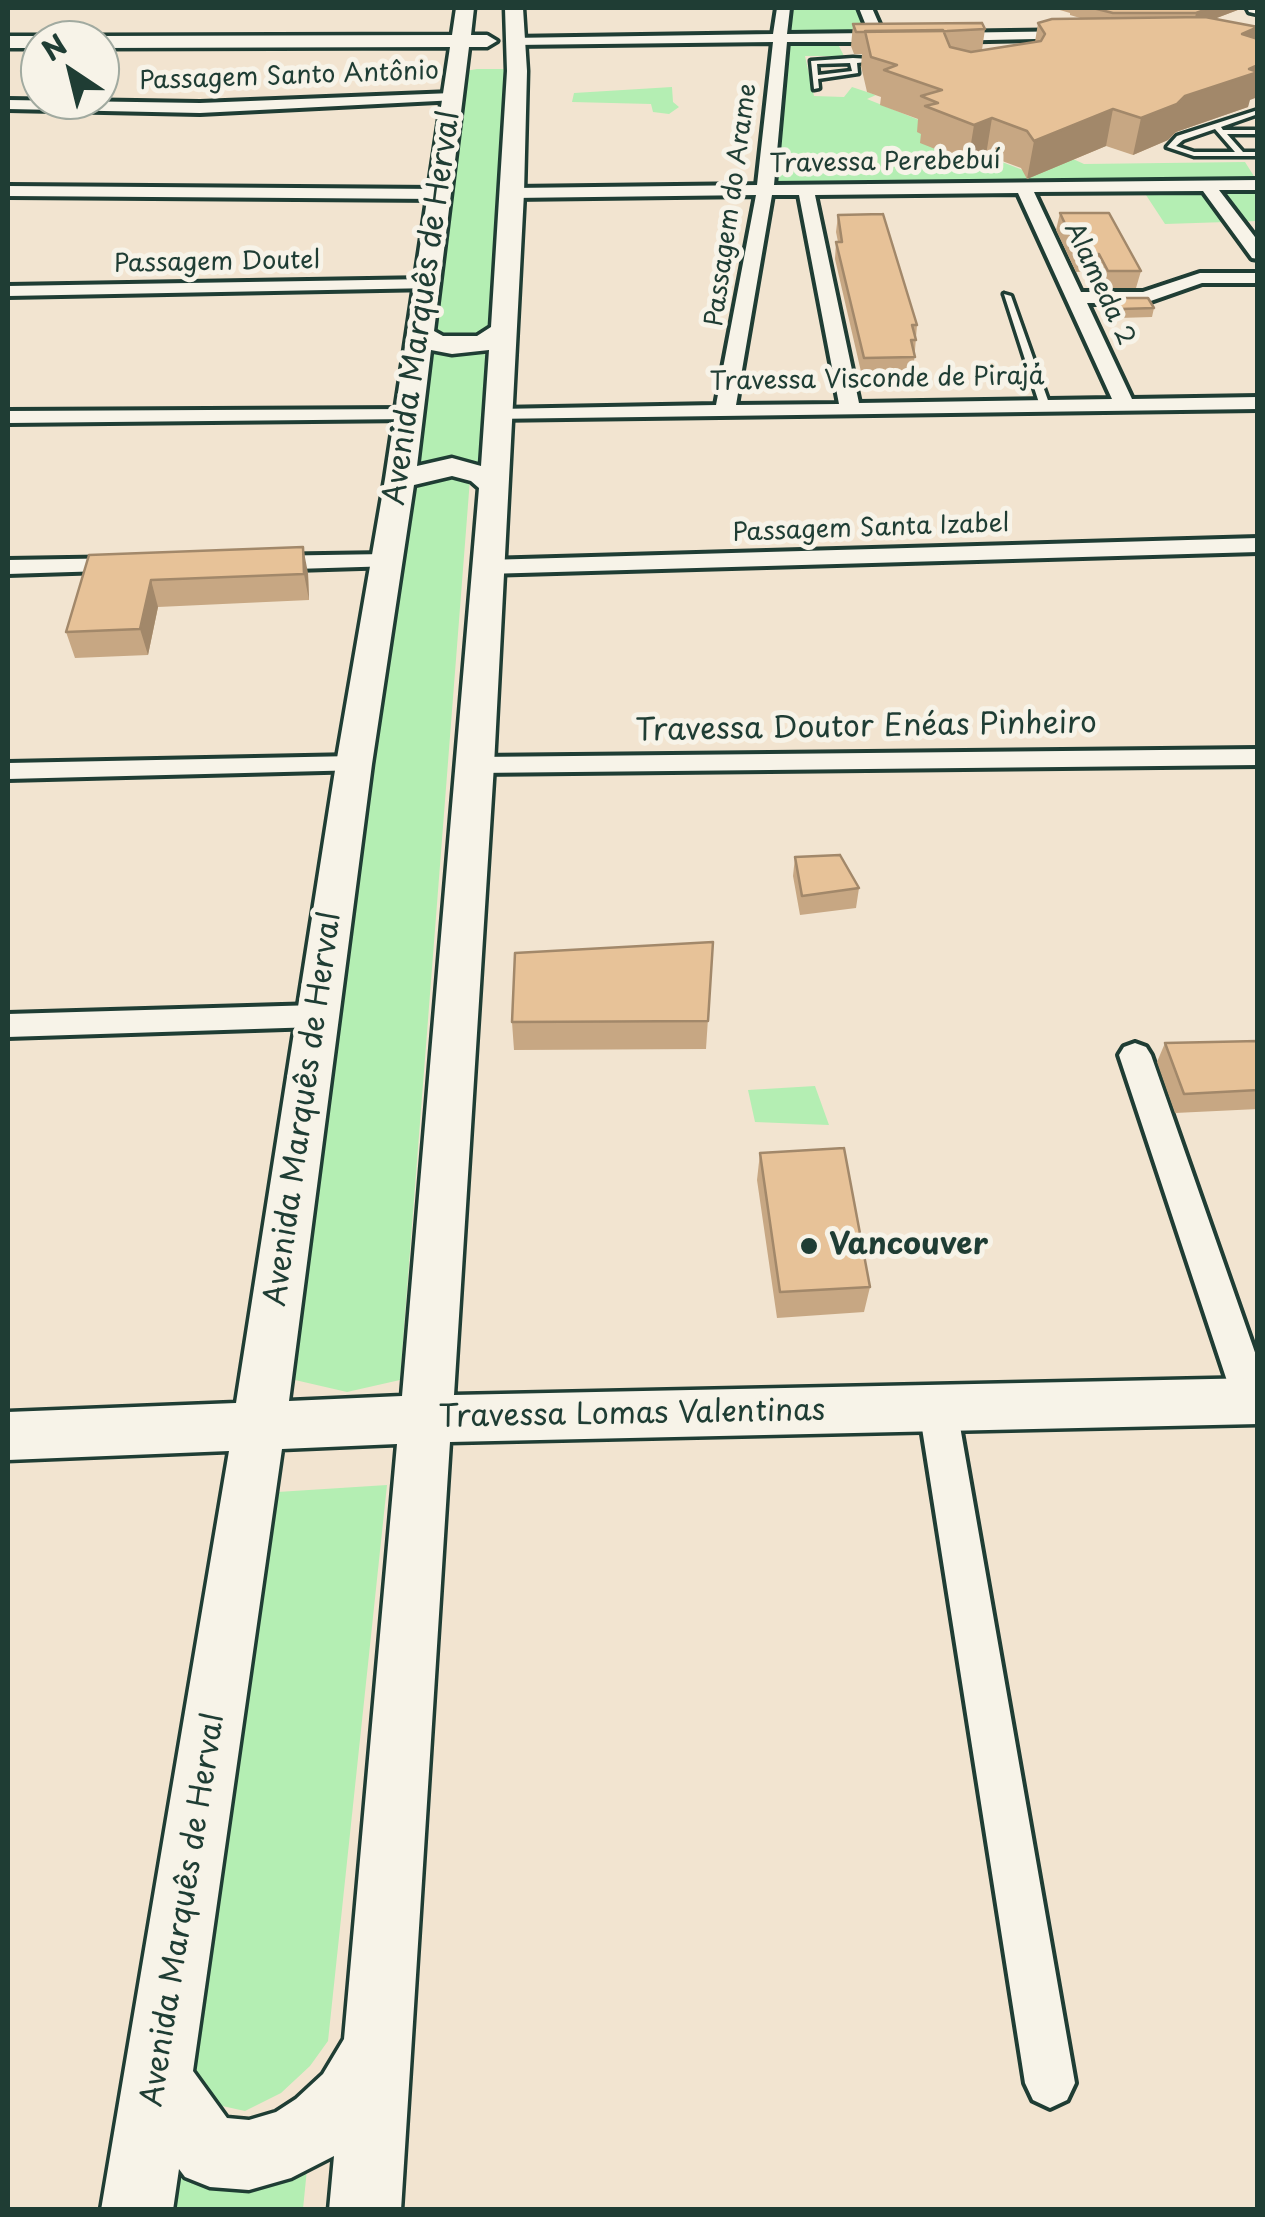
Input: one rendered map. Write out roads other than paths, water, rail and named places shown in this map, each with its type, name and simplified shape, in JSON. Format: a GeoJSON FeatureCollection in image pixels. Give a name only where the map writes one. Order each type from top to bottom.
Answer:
{"type":"FeatureCollection","features":[{"type":"Feature","properties":{"kind":"main road"},"geometry":{"type":"LineString","coordinates":[[120,42],[486,41],[513,193],[476,765],[365,2210]]}},
{"type":"Feature","properties":{"kind":"main road","name":"Avenida Marquês de Herval"},"geometry":{"type":"LineString","coordinates":[[138,2210],[259,1427],[316,1016],[440,194],[486,41]]}},
{"type":"Feature","properties":{"kind":"main road"},"geometry":{"type":"LineString","coordinates":[[420,335],[434,343],[452,346],[484,343],[503,332]]}},
{"type":"Feature","properties":{"kind":"main road"},"geometry":{"type":"LineString","coordinates":[[400,479],[452,467],[482,474],[494,486]]}},
{"type":"Feature","properties":{"kind":"main road","name":"Travessa Lomas Valentinas"},"geometry":{"type":"LineString","coordinates":[[8,1436],[427,1420],[938,1408],[1256,1407]]}},
{"type":"Feature","properties":{"kind":"main road"},"geometry":{"type":"LineString","coordinates":[[158,2078],[184,2121],[210,2152],[249,2155],[292,2143],[321,2124],[347,2098],[378,2044]]}},
{"type":"Feature","properties":{"kind":"street","name":"Passagem do Arame"},"geometry":{"type":"LineString","coordinates":[[725,408],[764,189],[783,8]]}},
{"type":"Feature","properties":{"kind":"street"},"geometry":{"type":"LineString","coordinates":[[866,8],[878,38]]}},
{"type":"Feature","properties":{"kind":"street"},"geometry":{"type":"LineString","coordinates":[[678,23],[682,39]]}},
{"type":"Feature","properties":{"kind":"street"},"geometry":{"type":"LineString","coordinates":[[930,37],[1102,35]]}},
{"type":"Feature","properties":{"kind":"street","name":"Passagem Santo Antônio"},"geometry":{"type":"LineString","coordinates":[[8,105],[200,108],[486,41],[912,37]]}},
{"type":"Feature","properties":{"kind":"street"},"geometry":{"type":"LineString","coordinates":[[1208,185],[1258,254]]}},
{"type":"Feature","properties":{"kind":"street","name":"Travessa Perebebuí"},"geometry":{"type":"LineString","coordinates":[[513,193],[1258,185]]}},
{"type":"Feature","properties":{"kind":"street","name":"Alameda 2"},"geometry":{"type":"LineString","coordinates":[[1024,186],[1124,404]]}},
{"type":"Feature","properties":{"kind":"street"},"geometry":{"type":"LineString","coordinates":[[806,189],[850,409]]}},
{"type":"Feature","properties":{"kind":"street"},"geometry":{"type":"LineString","coordinates":[[8,191],[440,194]]}},
{"type":"Feature","properties":{"kind":"street"},"geometry":{"type":"LineString","coordinates":[[1076,298],[1145,297],[1200,278],[1258,278]]}},
{"type":"Feature","properties":{"kind":"street","name":"Passagem Doutel"},"geometry":{"type":"LineString","coordinates":[[8,291],[428,284]]}},
{"type":"Feature","properties":{"kind":"street","name":"Travessa Visconde de Pirajá"},"geometry":{"type":"LineString","coordinates":[[497,415],[725,408],[1258,403]]}},
{"type":"Feature","properties":{"kind":"street"},"geometry":{"type":"LineString","coordinates":[[8,417],[408,415]]}},
{"type":"Feature","properties":{"kind":"street","name":"Passagem Santa Izabel"},"geometry":{"type":"LineString","coordinates":[[486,567],[1258,545]]}},
{"type":"Feature","properties":{"kind":"street"},"geometry":{"type":"LineString","coordinates":[[246,563],[386,561]]}},
{"type":"Feature","properties":{"kind":"street"},"geometry":{"type":"LineString","coordinates":[[8,567],[147,565]]}},
{"type":"Feature","properties":{"kind":"street","name":"Travessa Doutor Enéas Pinheiro"},"geometry":{"type":"LineString","coordinates":[[476,765],[1258,757]]}},
{"type":"Feature","properties":{"kind":"street"},"geometry":{"type":"LineString","coordinates":[[8,771],[354,764]]}},
{"type":"Feature","properties":{"kind":"street"},"geometry":{"type":"LineString","coordinates":[[8,1026],[316,1016]]}},
{"type":"Feature","properties":{"kind":"street"},"geometry":{"type":"LineString","coordinates":[[1135,1054],[1256,1407]]}},
{"type":"Feature","properties":{"kind":"street"},"geometry":{"type":"LineString","coordinates":[[938,1408],[1050,2084]]}},
{"type":"Feature","properties":{"kind":"lane"},"geometry":{"type":"LineString","coordinates":[[814,78],[856,72],[853,60]]}},
{"type":"Feature","properties":{"kind":"lane"},"geometry":{"type":"LineString","coordinates":[[816,88],[813,62],[889,60]]}},
{"type":"Feature","properties":{"kind":"lane"},"geometry":{"type":"LineString","coordinates":[[1258,112],[1219,129],[1180,138],[1171,147],[1194,154],[1258,154]]}},
{"type":"Feature","properties":{"kind":"lane"},"geometry":{"type":"LineString","coordinates":[[1219,129],[1258,132]]}},
{"type":"Feature","properties":{"kind":"lane"},"geometry":{"type":"LineString","coordinates":[[1219,129],[1241,154]]}},
{"type":"Feature","properties":{"kind":"lane"},"geometry":{"type":"LineString","coordinates":[[1006,296],[1045,406]]}},
{"type":"Feature","properties":{"kind":"place","name":"Vancouver"},"geometry":{"type":"Point","coordinates":[809,1246]}}]}
